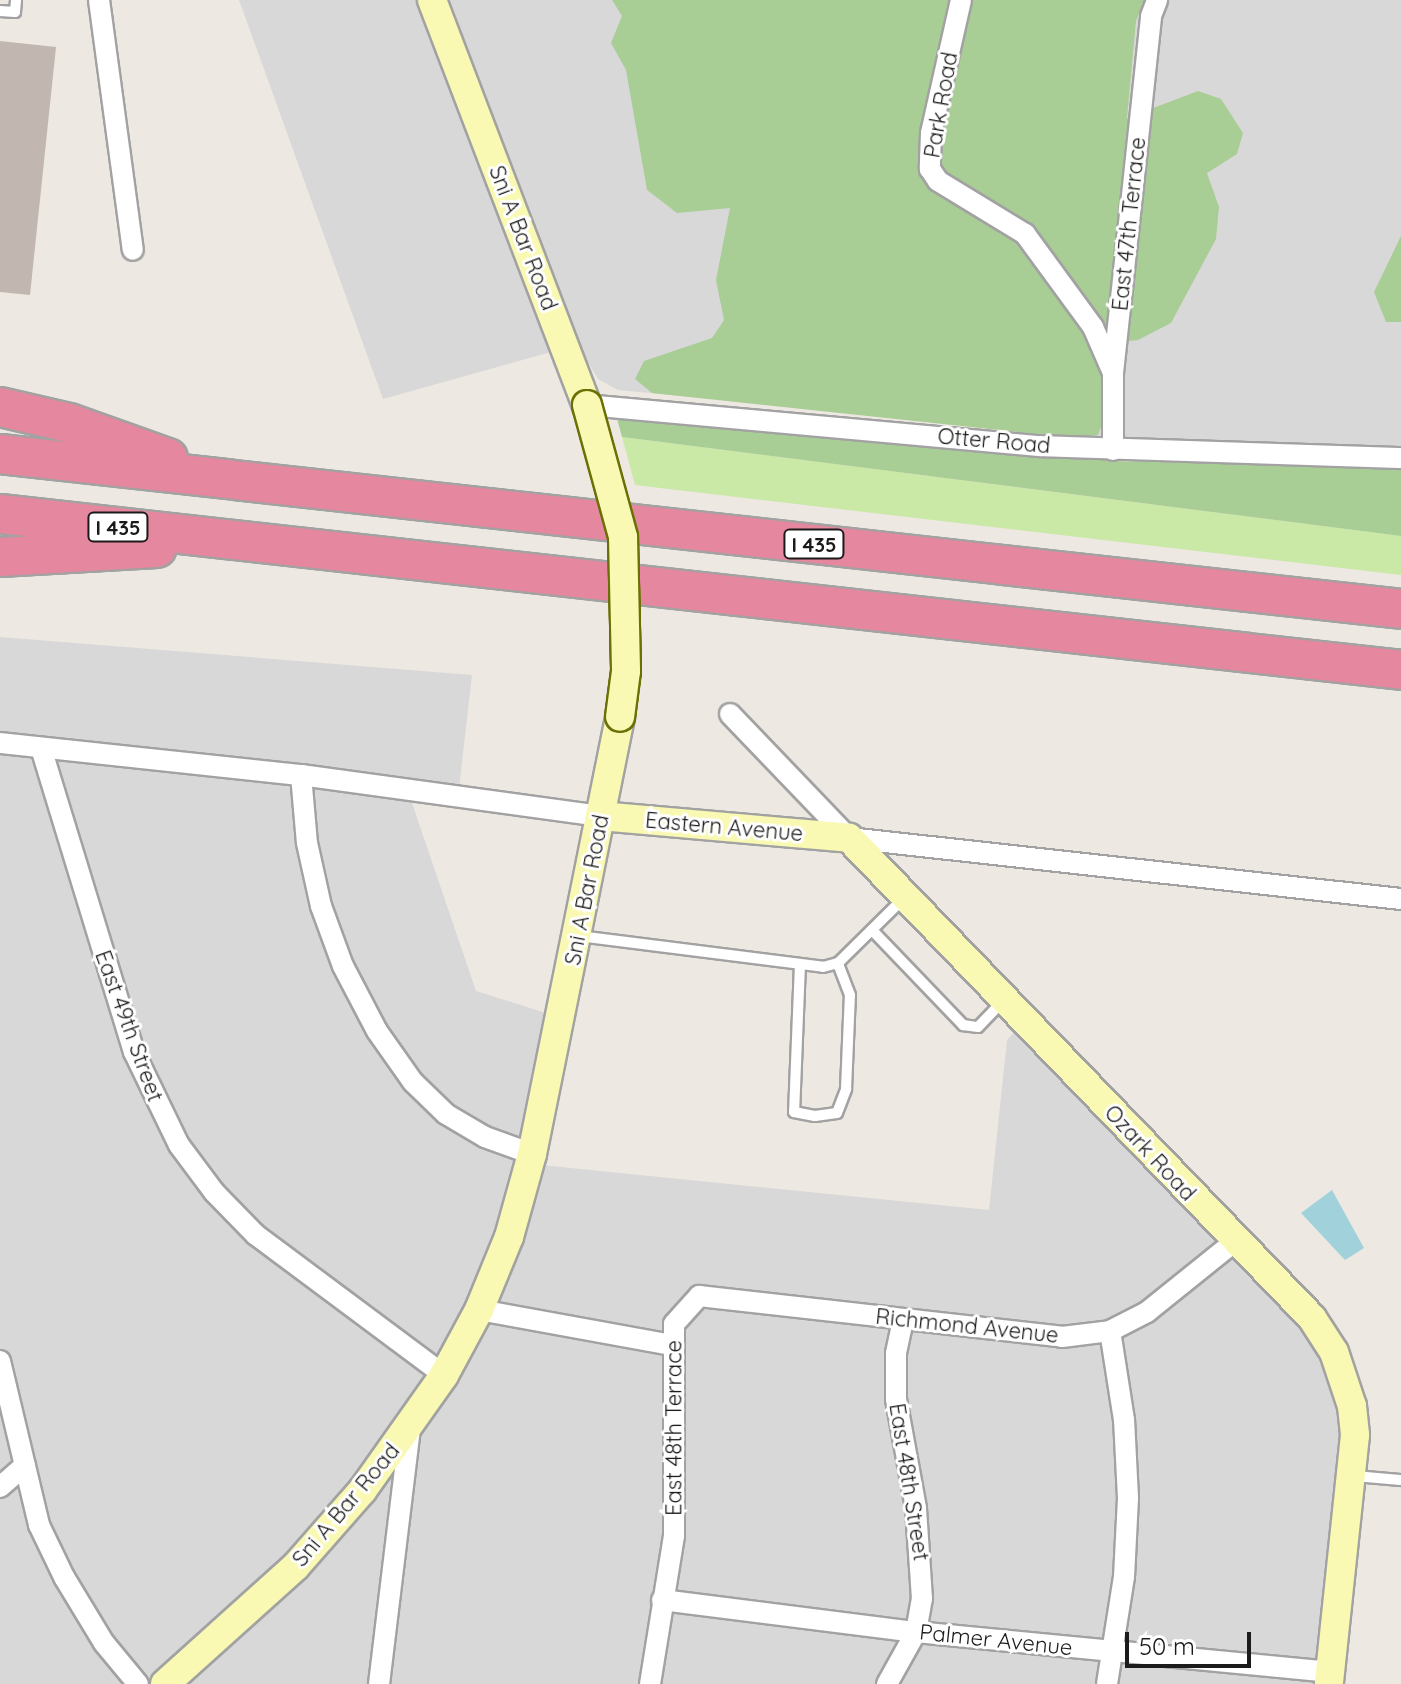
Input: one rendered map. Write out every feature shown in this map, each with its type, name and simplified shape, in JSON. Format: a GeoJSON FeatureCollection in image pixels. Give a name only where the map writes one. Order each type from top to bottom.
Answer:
{"type":"FeatureCollection","features":[{"type":"Feature","properties":{"kind":"highway"},"geometry":{"type":"LineString","coordinates":[[0,407],[69,423],[227,479]]}},
{"type":"Feature","properties":{"kind":"highway","name":"I 435"},"geometry":{"type":"LineString","coordinates":[[0,454],[1401,609]]}},
{"type":"Feature","properties":{"kind":"highway","name":"I 435"},"geometry":{"type":"LineString","coordinates":[[0,514],[1401,670]]}},
{"type":"Feature","properties":{"kind":"highway"},"geometry":{"type":"LineString","coordinates":[[0,557],[52,558],[236,540]]}},
{"type":"Feature","properties":{"kind":"street"},"geometry":{"type":"LineString","coordinates":[[99,0],[133,250]]}},
{"type":"Feature","properties":{"kind":"street","name":"Sni A Bar Road"},"geometry":{"type":"LineString","coordinates":[[165,1684],[296,1566],[410,1428],[444,1375],[479,1310],[509,1237],[532,1154],[579,936],[620,717],[626,671],[623,537],[587,405],[432,0]]}},
{"type":"Feature","properties":{"kind":"street","name":"Park Road"},"geometry":{"type":"LineString","coordinates":[[961,0],[931,133],[930,169],[938,181],[1025,234],[1093,327],[1113,373]]}},
{"type":"Feature","properties":{"kind":"street","name":"East 47th Terrace"},"geometry":{"type":"LineString","coordinates":[[1113,450],[1113,373],[1151,16],[1157,0]]}},
{"type":"Feature","properties":{"kind":"street","name":"Otter Road"},"geometry":{"type":"LineString","coordinates":[[587,405],[1113,450],[1401,458]]}},
{"type":"Feature","properties":{"kind":"street","name":"Ozark Road"},"geometry":{"type":"LineString","coordinates":[[730,714],[907,895],[1234,1242],[1312,1318],[1334,1352],[1352,1406],[1352,1475],[1330,1678]]}},
{"type":"Feature","properties":{"kind":"street","name":"Eastern Avenue"},"geometry":{"type":"LineString","coordinates":[[0,743],[301,775],[600,816],[849,838],[1401,899]]}},
{"type":"Feature","properties":{"kind":"street","name":"East 49th Street"},"geometry":{"type":"LineString","coordinates":[[41,748],[134,1052],[179,1145],[214,1192],[256,1235],[444,1375]]}},
{"type":"Feature","properties":{"kind":"street"},"geometry":{"type":"LineString","coordinates":[[301,775],[307,843],[321,906],[343,966],[377,1031],[413,1082],[446,1114],[485,1137],[532,1154]]}},
{"type":"Feature","properties":{"kind":"street","name":"Richmond Avenue"},"geometry":{"type":"LineString","coordinates":[[720,1298],[1062,1337],[1110,1331],[1147,1312],[1234,1242]]}},
{"type":"Feature","properties":{"kind":"street","name":"East 48th Terrace"},"geometry":{"type":"LineString","coordinates":[[650,1684],[677,1482],[671,1345],[674,1324],[699,1296],[720,1298]]}},
{"type":"Feature","properties":{"kind":"street"},"geometry":{"type":"LineString","coordinates":[[479,1310],[671,1345]]}},
{"type":"Feature","properties":{"kind":"street","name":"East 48th Street"},"geometry":{"type":"LineString","coordinates":[[887,1684],[916,1632],[923,1562],[896,1399],[896,1353],[903,1320]]}},
{"type":"Feature","properties":{"kind":"street"},"geometry":{"type":"LineString","coordinates":[[1107,1684],[1128,1498],[1124,1420],[1110,1331]]}},
{"type":"Feature","properties":{"kind":"street"},"geometry":{"type":"LineString","coordinates":[[0,1361],[39,1525],[64,1577],[104,1643],[138,1684]]}},
{"type":"Feature","properties":{"kind":"street"},"geometry":{"type":"LineString","coordinates":[[379,1684],[410,1428]]}},
{"type":"Feature","properties":{"kind":"street"},"geometry":{"type":"LineString","coordinates":[[0,1487],[25,1465]]}},
{"type":"Feature","properties":{"kind":"street","name":"Palmer Avenue"},"geometry":{"type":"LineString","coordinates":[[662,1600],[1330,1678]]}},
{"type":"Feature","properties":{"kind":"lane"},"geometry":{"type":"LineString","coordinates":[[0,11],[15,12],[16,0]]}},
{"type":"Feature","properties":{"kind":"lane"},"geometry":{"type":"LineString","coordinates":[[579,936],[800,964],[838,963],[907,895]]}},
{"type":"Feature","properties":{"kind":"lane"},"geometry":{"type":"LineString","coordinates":[[872,930],[963,1025],[978,1027],[1005,999]]}},
{"type":"Feature","properties":{"kind":"lane"},"geometry":{"type":"LineString","coordinates":[[800,964],[794,1112],[815,1116],[837,1113],[846,1089],[850,995],[838,963]]}},
{"type":"Feature","properties":{"kind":"lane"},"geometry":{"type":"LineString","coordinates":[[1352,1475],[1401,1480]]}},
{"type":"Feature","properties":{"kind":"shaded area"},"geometry":{"type":"Polygon","coordinates":[[[239,0],[417,0],[551,352],[383,399],[239,0]]]}},
{"type":"Feature","properties":{"kind":"shaded area"},"geometry":{"type":"Polygon","coordinates":[[[448,0],[1401,0],[1401,447],[1149,441],[618,390],[598,379],[583,354],[448,0]]]}},
{"type":"Feature","properties":{"kind":"shaded area"},"geometry":{"type":"Polygon","coordinates":[[[0,637],[472,675],[457,806],[412,803],[476,991],[552,1015],[541,1165],[989,1210],[1007,1040],[1021,1024],[1320,1344],[1347,1407],[1324,1684],[0,1684],[0,637]]]}},
{"type":"Feature","properties":{"kind":"green space"},"geometry":{"type":"Polygon","coordinates":[[[612,0],[1145,0],[1136,21],[1127,118],[1198,91],[1221,99],[1243,133],[1237,154],[1207,173],[1219,207],[1216,239],[1171,323],[1138,340],[1108,343],[1105,416],[1098,435],[1073,438],[652,393],[635,379],[644,361],[712,338],[724,320],[716,280],[730,208],[677,213],[647,190],[626,70],[611,43],[622,16],[612,0]]]}},
{"type":"Feature","properties":{"kind":"green space"},"geometry":{"type":"Polygon","coordinates":[[[1401,236],[1401,322],[1386,322],[1374,292],[1401,236]]]}},
{"type":"Feature","properties":{"kind":"green space"},"geometry":{"type":"Polygon","coordinates":[[[616,415],[1114,461],[1401,468],[1401,536],[622,437],[616,415]]]}},
{"type":"Feature","properties":{"kind":"green space"},"geometry":{"type":"Polygon","coordinates":[[[622,437],[1401,536],[1401,575],[635,485],[622,437]]]}},
{"type":"Feature","properties":{"kind":"water"},"geometry":{"type":"Polygon","coordinates":[[[1332,1190],[1364,1248],[1345,1260],[1301,1213],[1332,1190]]]}},
{"type":"Feature","properties":{"kind":"building"},"geometry":{"type":"Polygon","coordinates":[[[0,41],[56,47],[30,295],[0,292],[0,41]]]}}]}
